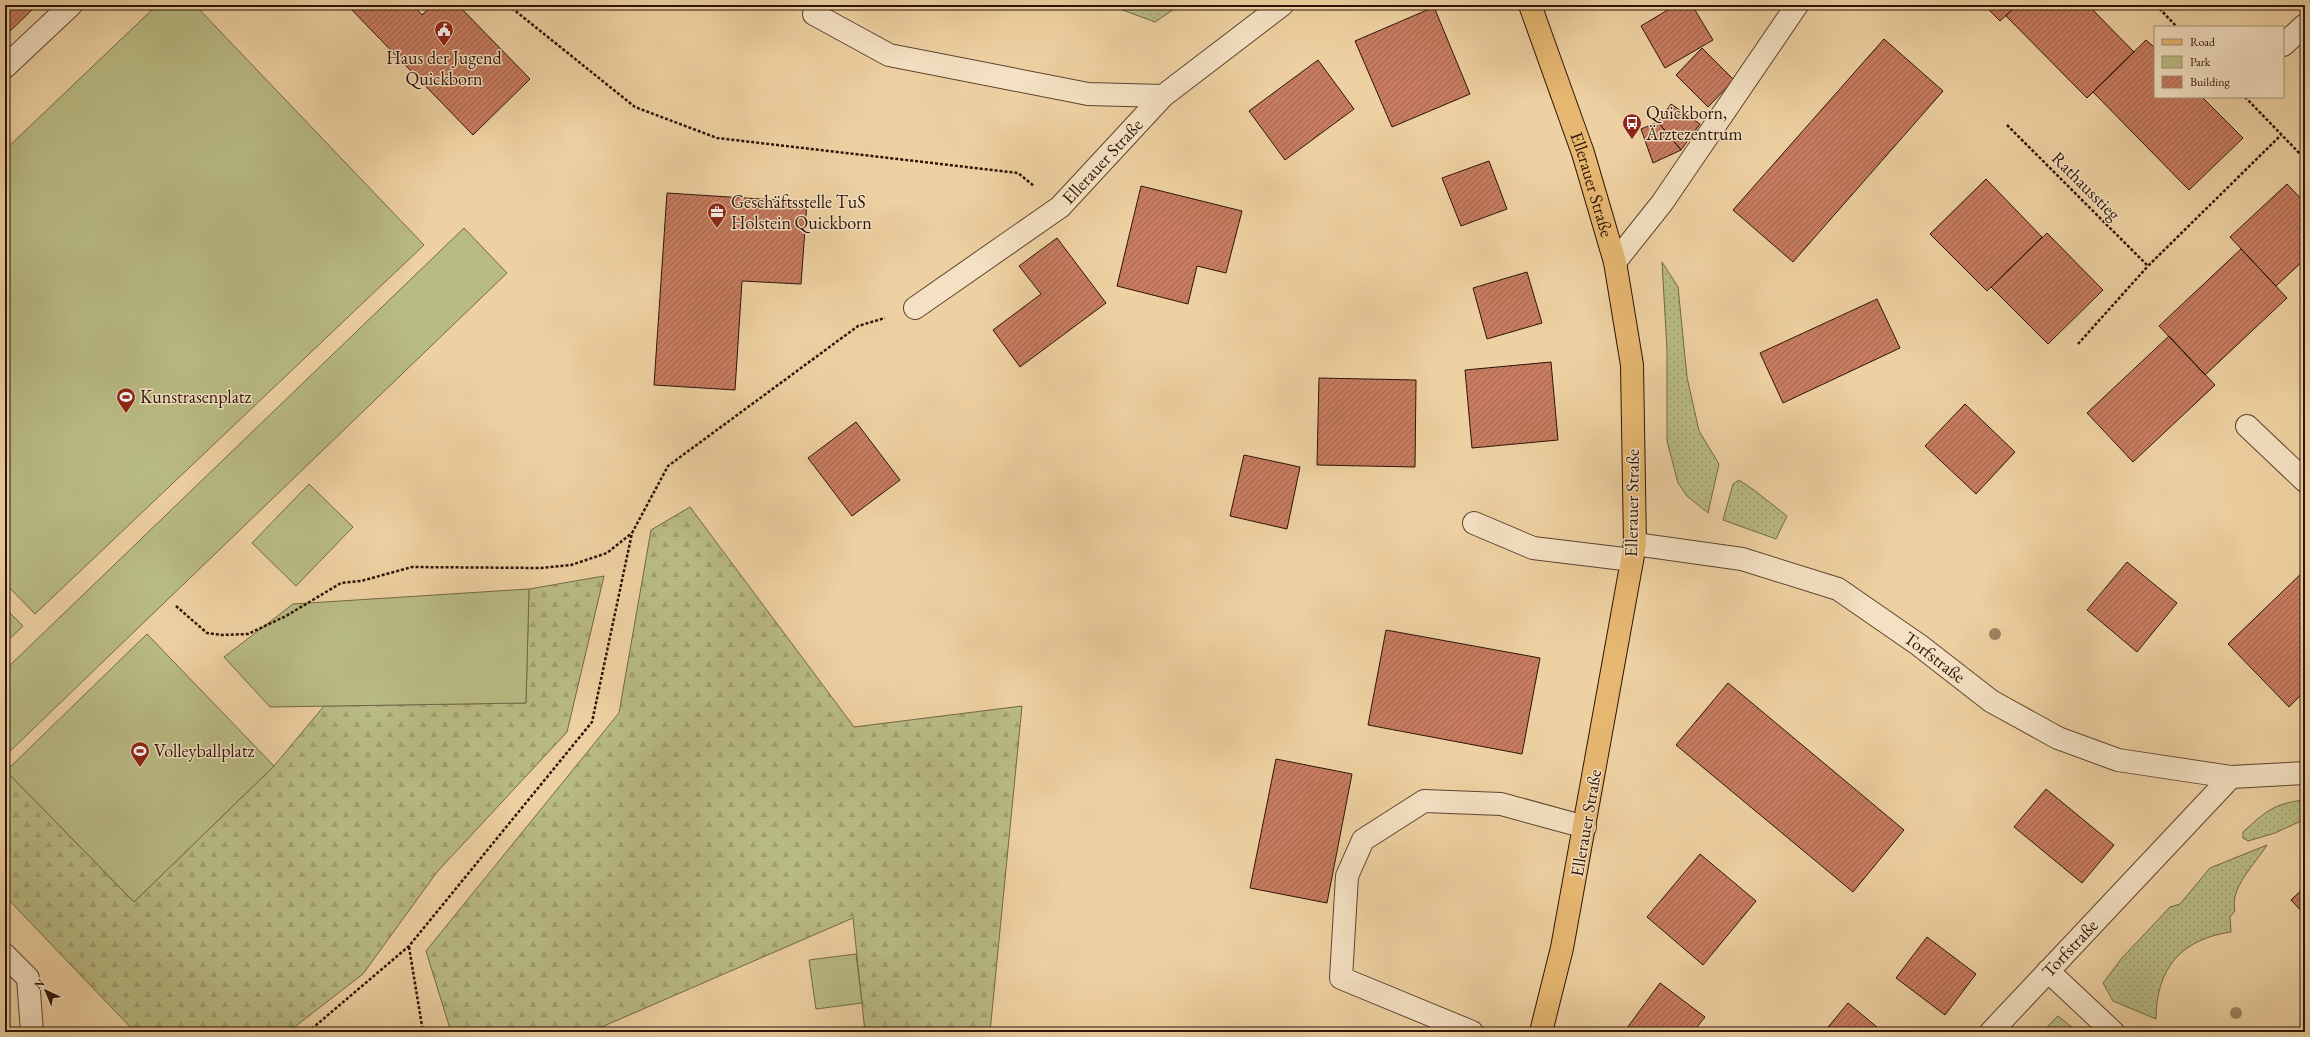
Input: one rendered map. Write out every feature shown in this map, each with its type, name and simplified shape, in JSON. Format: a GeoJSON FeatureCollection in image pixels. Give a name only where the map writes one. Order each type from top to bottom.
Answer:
{"type":"FeatureCollection","features":[{"type":"Feature","properties":{"kind":"main road","name":"Ellerauer Straße"},"geometry":{"type":"LineString","coordinates":[[1530,5],[1583,153],[1614,262],[1632,365],[1634,552],[1562,948],[1541,1032]]}},
{"type":"Feature","properties":{"kind":"street"},"geometry":{"type":"LineString","coordinates":[[5,67],[71,5]]}},
{"type":"Feature","properties":{"kind":"street","name":"Ellerauer Straße"},"geometry":{"type":"LineString","coordinates":[[915,308],[1060,207],[1163,96],[1282,5]]}},
{"type":"Feature","properties":{"kind":"street"},"geometry":{"type":"LineString","coordinates":[[1614,262],[1662,203],[1797,5]]}},
{"type":"Feature","properties":{"kind":"street"},"geometry":{"type":"LineString","coordinates":[[814,14],[889,55],[1088,94],[1163,96]]}},
{"type":"Feature","properties":{"kind":"street"},"geometry":{"type":"LineString","coordinates":[[2284,44],[2305,25]]}},
{"type":"Feature","properties":{"kind":"street"},"geometry":{"type":"LineString","coordinates":[[2247,426],[2305,481]]}},
{"type":"Feature","properties":{"kind":"street","name":"Torfstraße"},"geometry":{"type":"LineString","coordinates":[[1474,523],[1533,548],[1634,552],[1742,559],[1838,589],[1919,646],[1991,701],[2058,738],[2118,760],[2231,777],[2305,773]]}},
{"type":"Feature","properties":{"kind":"street","name":"Torfstraße"},"geometry":{"type":"LineString","coordinates":[[1991,1032],[2231,777]]}},
{"type":"Feature","properties":{"kind":"street"},"geometry":{"type":"LineString","coordinates":[[1472,1032],[1341,978],[1347,876],[1363,840],[1424,801],[1501,804],[1585,827]]}},
{"type":"Feature","properties":{"kind":"street"},"geometry":{"type":"LineString","coordinates":[[5,955],[28,978],[32,1032]]}},
{"type":"Feature","properties":{"kind":"street"},"geometry":{"type":"LineString","coordinates":[[2048,971],[2113,1032]]}},
{"type":"Feature","properties":{"kind":"path"},"geometry":{"type":"LineString","coordinates":[[508,5],[635,107],[717,138],[1018,173],[1060,207]]}},
{"type":"Feature","properties":{"kind":"path"},"geometry":{"type":"LineString","coordinates":[[2156,5],[2176,26]]}},
{"type":"Feature","properties":{"kind":"path"},"geometry":{"type":"LineString","coordinates":[[2246,98],[2305,159]]}},
{"type":"Feature","properties":{"kind":"path","name":"Rathausstieg"},"geometry":{"type":"LineString","coordinates":[[2007,125],[2148,266]]}},
{"type":"Feature","properties":{"kind":"path"},"geometry":{"type":"LineString","coordinates":[[2078,344],[2148,266],[2281,135]]}},
{"type":"Feature","properties":{"kind":"path"},"geometry":{"type":"LineString","coordinates":[[308,1032],[409,946],[592,722],[632,533],[668,466],[858,326],[915,308]]}},
{"type":"Feature","properties":{"kind":"path"},"geometry":{"type":"LineString","coordinates":[[176,606],[207,633],[222,635],[248,634],[286,616],[341,584],[361,581],[412,567],[541,568],[571,565],[608,553],[632,533]]}},
{"type":"Feature","properties":{"kind":"path"},"geometry":{"type":"LineString","coordinates":[[409,946],[423,1032]]}},
{"type":"Feature","properties":{"kind":"green space","name":"Kunstrasenplatz"},"geometry":{"type":"Polygon","coordinates":[[[157,5],[195,5],[424,245],[35,614],[5,583],[5,150],[157,5]]]}},
{"type":"Feature","properties":{"kind":"green space"},"geometry":{"type":"Polygon","coordinates":[[[1109,5],[1180,5],[1155,22],[1109,5]]]}},
{"type":"Feature","properties":{"kind":"green space"},"geometry":{"type":"Polygon","coordinates":[[[464,228],[507,273],[5,756],[5,670],[464,228]]]}},
{"type":"Feature","properties":{"kind":"green space"},"geometry":{"type":"Polygon","coordinates":[[[1662,262],[1678,287],[1687,377],[1699,431],[1719,464],[1708,513],[1687,496],[1678,483],[1667,441],[1667,350],[1662,262]]]}},
{"type":"Feature","properties":{"kind":"green space"},"geometry":{"type":"Polygon","coordinates":[[[1739,480],[1787,516],[1776,539],[1723,520],[1733,484],[1739,480]]]}},
{"type":"Feature","properties":{"kind":"green space"},"geometry":{"type":"Polygon","coordinates":[[[309,484],[353,527],[296,586],[252,543],[309,484]]]}},
{"type":"Feature","properties":{"kind":"green space"},"geometry":{"type":"Polygon","coordinates":[[[690,507],[854,727],[1022,706],[990,1032],[865,1032],[853,918],[590,1032],[451,1032],[426,951],[619,713],[651,530],[690,507]]]}},
{"type":"Feature","properties":{"kind":"green space"},"geometry":{"type":"Polygon","coordinates":[[[604,576],[567,732],[437,872],[363,974],[288,1032],[135,1032],[5,896],[6,771],[134,902],[274,766],[324,706],[526,703],[529,589],[604,576]]]}},
{"type":"Feature","properties":{"kind":"green space"},"geometry":{"type":"Polygon","coordinates":[[[529,589],[526,703],[270,707],[224,657],[293,604],[529,589]]]}},
{"type":"Feature","properties":{"kind":"green space"},"geometry":{"type":"Polygon","coordinates":[[[5,608],[23,626],[5,643],[5,608]]]}},
{"type":"Feature","properties":{"kind":"green space","name":"Volleyballplatz"},"geometry":{"type":"Polygon","coordinates":[[[147,634],[274,766],[134,902],[6,771],[147,634]]]}},
{"type":"Feature","properties":{"kind":"green space"},"geometry":{"type":"Polygon","coordinates":[[[2303,800],[2301,821],[2275,833],[2248,841],[2243,838],[2243,832],[2257,819],[2270,810],[2284,804],[2303,800]]]}},
{"type":"Feature","properties":{"kind":"green space"},"geometry":{"type":"Polygon","coordinates":[[[2267,845],[2245,876],[2236,894],[2234,902],[2235,911],[2230,917],[2231,932],[2213,936],[2185,949],[2175,959],[2167,971],[2161,985],[2157,1001],[2156,1019],[2113,1001],[2103,983],[2122,958],[2170,907],[2180,904],[2210,868],[2267,845]]]}},
{"type":"Feature","properties":{"kind":"green space"},"geometry":{"type":"Polygon","coordinates":[[[856,954],[862,1003],[816,1009],[809,960],[856,954]]]}},
{"type":"Feature","properties":{"kind":"green space"},"geometry":{"type":"Polygon","coordinates":[[[2058,1016],[2078,1032],[2042,1032],[2058,1016]]]}},
{"type":"Feature","properties":{"kind":"building"},"geometry":{"type":"Polygon","coordinates":[[[5,5],[37,5],[5,36],[5,5]]]}},
{"type":"Feature","properties":{"kind":"building","name":"Haus der Jugend Quickborn"},"geometry":{"type":"Polygon","coordinates":[[[347,5],[413,5],[422,15],[432,5],[458,5],[530,79],[473,135],[347,5]]]}},
{"type":"Feature","properties":{"kind":"building"},"geometry":{"type":"Polygon","coordinates":[[[1676,5],[1692,5],[1713,40],[1665,68],[1641,26],[1676,5]]]}},
{"type":"Feature","properties":{"kind":"building"},"geometry":{"type":"Polygon","coordinates":[[[1984,5],[2017,5],[2000,21],[1984,5]]]}},
{"type":"Feature","properties":{"kind":"building"},"geometry":{"type":"Polygon","coordinates":[[[2017,5],[2088,5],[2134,52],[2087,98],[2006,16],[2017,5]]]}},
{"type":"Feature","properties":{"kind":"building"},"geometry":{"type":"Polygon","coordinates":[[[1434,7],[1470,94],[1392,127],[1355,41],[1434,7]]]}},
{"type":"Feature","properties":{"kind":"building"},"geometry":{"type":"Polygon","coordinates":[[[1884,39],[1943,91],[1793,262],[1733,210],[1884,39]]]}},
{"type":"Feature","properties":{"kind":"building"},"geometry":{"type":"Polygon","coordinates":[[[2146,40],[2154,47],[2154,98],[2203,98],[2243,138],[2189,190],[2093,92],[2146,40]]]}},
{"type":"Feature","properties":{"kind":"building"},"geometry":{"type":"Polygon","coordinates":[[[1702,48],[1734,80],[1708,107],[1676,75],[1702,48]]]}},
{"type":"Feature","properties":{"kind":"building"},"geometry":{"type":"Polygon","coordinates":[[[1318,60],[1354,109],[1285,160],[1249,111],[1318,60]]]}},
{"type":"Feature","properties":{"kind":"building"},"geometry":{"type":"Polygon","coordinates":[[[1671,104],[1700,124],[1681,150],[1658,122],[1671,104]]]}},
{"type":"Feature","properties":{"kind":"building"},"geometry":{"type":"Polygon","coordinates":[[[1658,122],[1681,150],[1653,163],[1641,129],[1658,122]]]}},
{"type":"Feature","properties":{"kind":"building"},"geometry":{"type":"Polygon","coordinates":[[[1489,161],[1507,209],[1461,226],[1442,178],[1489,161]]]}},
{"type":"Feature","properties":{"kind":"building"},"geometry":{"type":"Polygon","coordinates":[[[1986,179],[2042,237],[1987,291],[1930,234],[1986,179]]]}},
{"type":"Feature","properties":{"kind":"building"},"geometry":{"type":"Polygon","coordinates":[[[2287,184],[2305,203],[2305,259],[2276,286],[2230,237],[2287,184]]]}},
{"type":"Feature","properties":{"kind":"building"},"geometry":{"type":"Polygon","coordinates":[[[1141,186],[1242,211],[1226,273],[1197,266],[1188,304],[1117,286],[1141,186]]]}},
{"type":"Feature","properties":{"kind":"building"},"geometry":{"type":"Polygon","coordinates":[[[667,193],[807,202],[801,284],[742,281],[735,390],[654,385],[667,193]]]}},
{"type":"Feature","properties":{"kind":"building"},"geometry":{"type":"Polygon","coordinates":[[[2047,233],[2103,290],[2048,344],[1991,287],[2047,233]]]}},
{"type":"Feature","properties":{"kind":"building"},"geometry":{"type":"Polygon","coordinates":[[[1057,238],[1106,303],[1020,367],[993,330],[1041,294],[1019,266],[1057,238]]]}},
{"type":"Feature","properties":{"kind":"building"},"geometry":{"type":"Polygon","coordinates":[[[2241,249],[2287,298],[2205,375],[2159,326],[2241,249]]]}},
{"type":"Feature","properties":{"kind":"building"},"geometry":{"type":"Polygon","coordinates":[[[1527,272],[1542,323],[1487,339],[1473,288],[1527,272]]]}},
{"type":"Feature","properties":{"kind":"building"},"geometry":{"type":"Polygon","coordinates":[[[1877,299],[1900,348],[1783,403],[1760,353],[1877,299]]]}},
{"type":"Feature","properties":{"kind":"building"},"geometry":{"type":"Polygon","coordinates":[[[2169,336],[2215,385],[2133,462],[2087,413],[2169,336]]]}},
{"type":"Feature","properties":{"kind":"building"},"geometry":{"type":"Polygon","coordinates":[[[1551,362],[1558,440],[1472,448],[1465,370],[1551,362]]]}},
{"type":"Feature","properties":{"kind":"building"},"geometry":{"type":"Polygon","coordinates":[[[1319,378],[1416,380],[1415,467],[1317,465],[1319,378]]]}},
{"type":"Feature","properties":{"kind":"building"},"geometry":{"type":"Polygon","coordinates":[[[1965,404],[2015,452],[1976,494],[1925,446],[1965,404]]]}},
{"type":"Feature","properties":{"kind":"building"},"geometry":{"type":"Polygon","coordinates":[[[856,422],[900,480],[852,516],[808,458],[856,422]]]}},
{"type":"Feature","properties":{"kind":"building"},"geometry":{"type":"Polygon","coordinates":[[[1244,455],[1300,467],[1287,529],[1230,516],[1244,455]]]}},
{"type":"Feature","properties":{"kind":"building"},"geometry":{"type":"Polygon","coordinates":[[[2127,562],[2177,603],[2137,652],[2087,610],[2127,562]]]}},
{"type":"Feature","properties":{"kind":"building"},"geometry":{"type":"Polygon","coordinates":[[[2305,570],[2305,691],[2289,707],[2228,644],[2305,570]]]}},
{"type":"Feature","properties":{"kind":"building"},"geometry":{"type":"Polygon","coordinates":[[[1386,630],[1540,658],[1522,754],[1368,725],[1386,630]]]}},
{"type":"Feature","properties":{"kind":"building"},"geometry":{"type":"Polygon","coordinates":[[[1728,683],[1904,830],[1853,892],[1676,745],[1728,683]]]}},
{"type":"Feature","properties":{"kind":"building"},"geometry":{"type":"Polygon","coordinates":[[[1276,759],[1352,774],[1327,903],[1250,888],[1276,759]]]}},
{"type":"Feature","properties":{"kind":"building"},"geometry":{"type":"Polygon","coordinates":[[[2046,789],[2114,845],[2082,883],[2014,827],[2046,789]]]}},
{"type":"Feature","properties":{"kind":"building"},"geometry":{"type":"Polygon","coordinates":[[[1700,854],[1756,901],[1703,965],[1647,917],[1700,854]]]}},
{"type":"Feature","properties":{"kind":"building"},"geometry":{"type":"Polygon","coordinates":[[[2305,887],[2305,915],[2291,900],[2305,887]]]}},
{"type":"Feature","properties":{"kind":"building"},"geometry":{"type":"Polygon","coordinates":[[[1927,937],[1976,974],[1945,1015],[1896,978],[1927,937]]]}},
{"type":"Feature","properties":{"kind":"building"},"geometry":{"type":"Polygon","coordinates":[[[1660,983],[1705,1017],[1693,1032],[1633,1032],[1627,1028],[1660,983]]]}},
{"type":"Feature","properties":{"kind":"building"},"geometry":{"type":"Polygon","coordinates":[[[1848,1003],[1883,1032],[1824,1032],[1848,1003]]]}},
{"type":"Feature","properties":{"kind":"place","name":"Haus der Jugend Quickborn"},"geometry":{"type":"Point","coordinates":[444,47]}},
{"type":"Feature","properties":{"kind":"place","name":"Quickborn, Ärztezentrum"},"geometry":{"type":"Point","coordinates":[1632,140]}},
{"type":"Feature","properties":{"kind":"place","name":"Geschäftsstelle TuS Holstein Quickborn"},"geometry":{"type":"Point","coordinates":[717,229]}},
{"type":"Feature","properties":{"kind":"place","name":"Kunstrasenplatz"},"geometry":{"type":"Point","coordinates":[126,414]}},
{"type":"Feature","properties":{"kind":"place","name":"Volleyballplatz"},"geometry":{"type":"Point","coordinates":[140,768]}}]}
